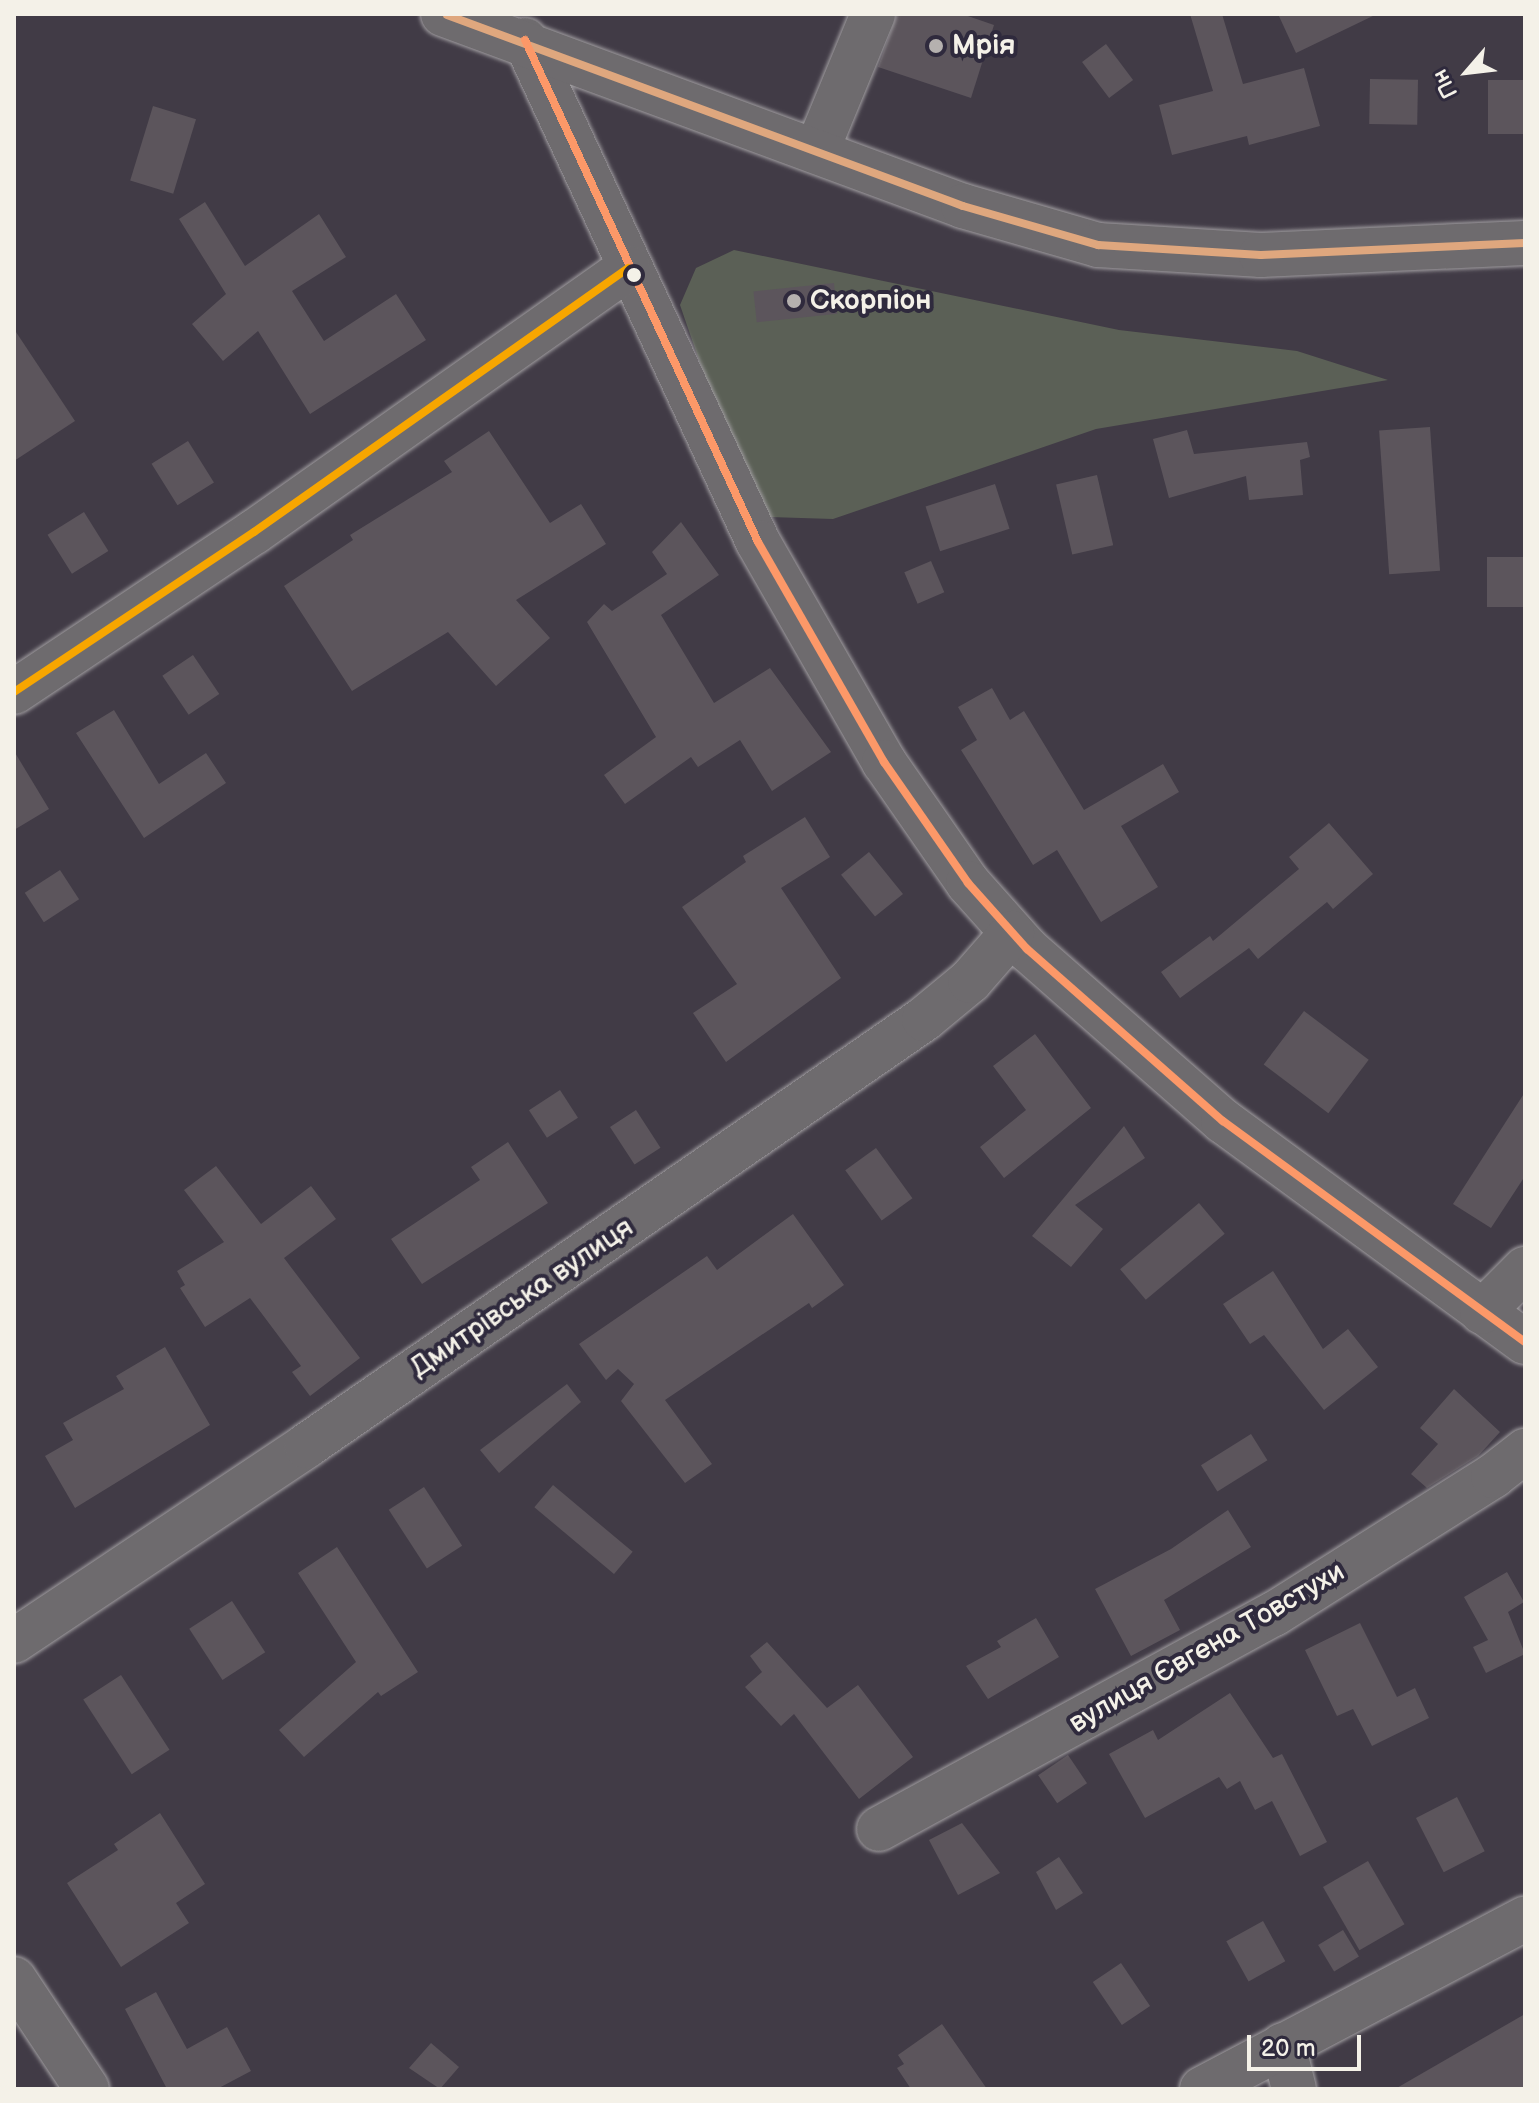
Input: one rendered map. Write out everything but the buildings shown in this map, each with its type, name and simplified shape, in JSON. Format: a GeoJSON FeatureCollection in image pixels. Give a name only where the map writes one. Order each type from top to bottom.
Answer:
{"type":"FeatureCollection","features":[{"type":"Feature","properties":{"kind":"street"},"geometry":{"type":"LineString","coordinates":[[443,14],[525,40],[1010,222],[1138,250],[1325,254],[1525,243]]}},
{"type":"Feature","properties":{"kind":"street"},"geometry":{"type":"LineString","coordinates":[[817,150],[873,14]]}},
{"type":"Feature","properties":{"kind":"street"},"geometry":{"type":"LineString","coordinates":[[525,40],[729,487],[856,714],[917,811],[1012,933],[1223,1121],[1525,1342]]}},
{"type":"Feature","properties":{"kind":"street"},"geometry":{"type":"LineString","coordinates":[[14,692],[254,532],[628,268]]}},
{"type":"Feature","properties":{"kind":"street","name":"Дмитрівська вулиця"},"geometry":{"type":"LineString","coordinates":[[14,1641],[294,1455],[912,1027],[970,981],[1012,933]]}},
{"type":"Feature","properties":{"kind":"street"},"geometry":{"type":"LineString","coordinates":[[1482,1312],[1525,1269]]}},
{"type":"Feature","properties":{"kind":"street","name":"вулиця Євгена Товстухи"},"geometry":{"type":"LineString","coordinates":[[879,1829],[1274,1614],[1493,1476],[1525,1451]]}},
{"type":"Feature","properties":{"kind":"street"},"geometry":{"type":"LineString","coordinates":[[1202,2089],[1525,1919]]}},
{"type":"Feature","properties":{"kind":"street"},"geometry":{"type":"LineString","coordinates":[[14,1979],[87,2089]]}},
{"type":"Feature","properties":{"kind":"street"},"geometry":{"type":"LineString","coordinates":[[1283,2045],[1294,2089]]}},
{"type":"Feature","properties":{"kind":"shaded area"},"geometry":{"type":"Polygon","coordinates":[[[734,250],[1119,330],[1297,351],[1388,380],[1096,429],[833,519],[769,517],[721,424],[680,305],[696,268],[734,250]]]}},
{"type":"Feature","properties":{"kind":"transit line"},"geometry":{"type":"LineString","coordinates":[[447,15],[963,206],[1098,245],[1261,255],[1525,243]]}},
{"type":"Feature","properties":{"kind":"transit line"},"geometry":{"type":"LineString","coordinates":[[525,40],[758,542],[884,762],[968,883],[1027,949],[1223,1121],[1525,1342]]}},
{"type":"Feature","properties":{"kind":"transit line"},"geometry":{"type":"LineString","coordinates":[[14,692],[254,532],[628,268]]}},
{"type":"Feature","properties":{"kind":"place","name":"Мрія"},"geometry":{"type":"Point","coordinates":[936,46]}},
{"type":"Feature","properties":{"kind":"place","name":"Скорпіон"},"geometry":{"type":"Point","coordinates":[794,301]}}]}
